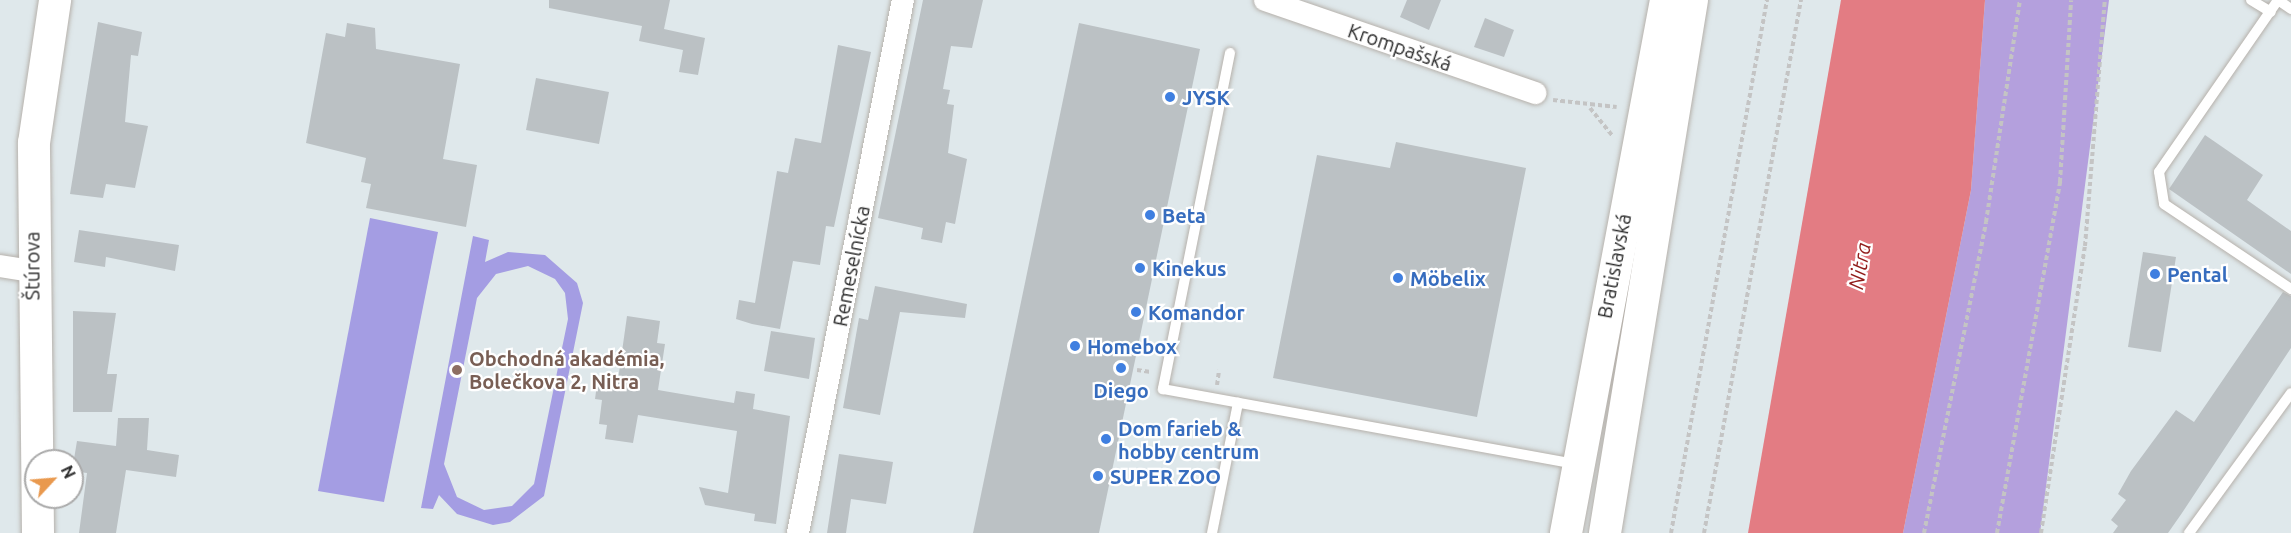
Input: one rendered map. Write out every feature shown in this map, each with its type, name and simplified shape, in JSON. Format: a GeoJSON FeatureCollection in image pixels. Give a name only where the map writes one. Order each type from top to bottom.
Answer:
{"type":"FeatureCollection","features":[{"type":"Feature","properties":{"kind":"main road","name":"Štúrova"},"geometry":{"type":"LineString","coordinates":[[38,533],[31,271],[34,142],[55,0]]}},
{"type":"Feature","properties":{"kind":"main road","name":"Bratislavská"},"geometry":{"type":"LineString","coordinates":[[1566,533],[1666,0]]}},
{"type":"Feature","properties":{"kind":"main road","name":"Bratislavská"},"geometry":{"type":"LineString","coordinates":[[1605,533],[1692,0]]}},
{"type":"Feature","properties":{"kind":"main road"},"geometry":{"type":"LineString","coordinates":[[1578,465],[1616,471]]}},
{"type":"Feature","properties":{"kind":"street","name":"Remeselnícka"},"geometry":{"type":"LineString","coordinates":[[798,533],[903,0]]}},
{"type":"Feature","properties":{"kind":"street","name":"Krompašská"},"geometry":{"type":"LineString","coordinates":[[1265,0],[1535,93]]}},
{"type":"Feature","properties":{"kind":"street"},"geometry":{"type":"LineString","coordinates":[[0,266],[31,271]]}},
{"type":"Feature","properties":{"kind":"lane"},"geometry":{"type":"LineString","coordinates":[[2251,0],[2271,12]]}},
{"type":"Feature","properties":{"kind":"lane"},"geometry":{"type":"LineString","coordinates":[[2291,9],[2278,0],[2159,172],[2164,204],[2291,289]]}},
{"type":"Feature","properties":{"kind":"lane"},"geometry":{"type":"LineString","coordinates":[[1230,53],[1163,388],[1578,465]]}},
{"type":"Feature","properties":{"kind":"lane"},"geometry":{"type":"LineString","coordinates":[[2189,533],[2291,393]]}},
{"type":"Feature","properties":{"kind":"lane"},"geometry":{"type":"LineString","coordinates":[[1212,533],[1238,403]]}},
{"type":"Feature","properties":{"kind":"path"},"geometry":{"type":"LineString","coordinates":[[1671,533],[1767,0]]}},
{"type":"Feature","properties":{"kind":"path"},"geometry":{"type":"LineString","coordinates":[[1704,533],[1801,0]]}},
{"type":"Feature","properties":{"kind":"path"},"geometry":{"type":"LineString","coordinates":[[1924,533],[1986,222],[2020,0]]}},
{"type":"Feature","properties":{"kind":"path"},"geometry":{"type":"LineString","coordinates":[[1997,533],[2060,182],[2071,0]]}},
{"type":"Feature","properties":{"kind":"path"},"geometry":{"type":"LineString","coordinates":[[2041,533],[2085,246],[2105,0]]}},
{"type":"Feature","properties":{"kind":"path"},"geometry":{"type":"LineString","coordinates":[[1560,102],[1590,108],[1617,107]]}},
{"type":"Feature","properties":{"kind":"path"},"geometry":{"type":"LineString","coordinates":[[1590,108],[1612,135]]}},
{"type":"Feature","properties":{"kind":"shaded area"},"geometry":{"type":"Polygon","coordinates":[[[1985,0],[2109,0],[2040,533],[1903,533],[1971,190],[1985,0]]]}},
{"type":"Feature","properties":{"kind":"shaded area"},"geometry":{"type":"Polygon","coordinates":[[[370,218],[438,232],[384,502],[318,491],[370,218]]]}},
{"type":"Feature","properties":{"kind":"shaded area"},"geometry":{"type":"Polygon","coordinates":[[[473,236],[489,240],[485,262],[508,252],[545,255],[577,283],[583,303],[544,496],[510,522],[493,525],[457,514],[439,495],[433,509],[421,508],[473,236]],[[528,266],[496,274],[477,298],[444,464],[457,497],[484,510],[512,506],[534,484],[568,319],[565,293],[555,279],[528,266]]]}},
{"type":"Feature","properties":{"kind":"water","name":"Nitra"},"geometry":{"type":"Polygon","coordinates":[[[1841,0],[1985,0],[1971,190],[1903,533],[1748,533],[1841,0]]]}},
{"type":"Feature","properties":{"kind":"building"},"geometry":{"type":"Polygon","coordinates":[[[549,0],[670,0],[664,29],[705,38],[698,75],[679,72],[683,50],[639,41],[642,26],[549,8],[549,0]]]}},
{"type":"Feature","properties":{"kind":"building"},"geometry":{"type":"Polygon","coordinates":[[[923,0],[983,0],[972,48],[951,46],[943,89],[950,90],[947,104],[954,105],[948,153],[967,159],[955,224],[946,222],[942,243],[921,239],[923,228],[878,218],[923,0]]]}},
{"type":"Feature","properties":{"kind":"building"},"geometry":{"type":"Polygon","coordinates":[[[1407,0],[1441,0],[1429,30],[1400,17],[1407,0]]]}},
{"type":"Feature","properties":{"kind":"building"},"geometry":{"type":"Polygon","coordinates":[[[1485,18],[1514,30],[1504,57],[1474,47],[1485,18]]]}},
{"type":"Feature","properties":{"kind":"building"},"geometry":{"type":"Polygon","coordinates":[[[98,22],[142,32],[138,56],[131,55],[125,122],[148,126],[135,188],[106,184],[103,198],[70,194],[98,22]]]}},
{"type":"Feature","properties":{"kind":"building"},"geometry":{"type":"Polygon","coordinates":[[[347,23],[375,28],[376,49],[460,64],[443,159],[477,165],[466,227],[366,208],[371,184],[361,182],[366,158],[306,143],[326,33],[345,37],[347,23]]]}},
{"type":"Feature","properties":{"kind":"building"},"geometry":{"type":"Polygon","coordinates":[[[1079,23],[1200,49],[1099,533],[973,533],[1079,23]]]}},
{"type":"Feature","properties":{"kind":"building"},"geometry":{"type":"Polygon","coordinates":[[[838,45],[871,52],[834,227],[826,226],[820,265],[793,261],[780,329],[736,319],[739,300],[755,303],[777,171],[788,173],[795,138],[821,143],[838,45]]]}},
{"type":"Feature","properties":{"kind":"building"},"geometry":{"type":"Polygon","coordinates":[[[536,78],[609,92],[599,144],[526,130],[536,78]]]}},
{"type":"Feature","properties":{"kind":"building"},"geometry":{"type":"Polygon","coordinates":[[[2205,135],[2263,175],[2247,200],[2291,231],[2291,274],[2169,189],[2205,135]]]}},
{"type":"Feature","properties":{"kind":"building","name":"Möbelix"},"geometry":{"type":"Polygon","coordinates":[[[1396,142],[1526,168],[1477,417],[1273,378],[1317,155],[1390,168],[1396,142]]]}},
{"type":"Feature","properties":{"kind":"building"},"geometry":{"type":"Polygon","coordinates":[[[79,230],[179,245],[175,271],[106,257],[105,267],[74,262],[79,230]]]}},
{"type":"Feature","properties":{"kind":"building"},"geometry":{"type":"Polygon","coordinates":[[[2143,252],[2176,257],[2161,352],[2128,347],[2143,252]]]}},
{"type":"Feature","properties":{"kind":"building"},"geometry":{"type":"Polygon","coordinates":[[[875,286],[967,304],[965,318],[900,312],[880,415],[843,408],[859,318],[868,320],[875,286]]]}},
{"type":"Feature","properties":{"kind":"building"},"geometry":{"type":"Polygon","coordinates":[[[2283,292],[2291,296],[2291,348],[2168,533],[2113,533],[2118,526],[2111,520],[2126,500],[2118,494],[2131,471],[2176,410],[2194,422],[2283,292]]]}},
{"type":"Feature","properties":{"kind":"building"},"geometry":{"type":"Polygon","coordinates":[[[73,311],[116,313],[107,374],[117,374],[112,412],[73,412],[73,311]]]}},
{"type":"Feature","properties":{"kind":"building"},"geometry":{"type":"Polygon","coordinates":[[[627,316],[660,321],[657,343],[665,344],[658,390],[734,403],[736,391],[755,394],[753,409],[790,416],[776,524],[754,521],[755,514],[705,505],[699,487],[728,493],[737,431],[638,415],[633,443],[605,439],[607,425],[599,424],[602,400],[595,399],[598,377],[618,380],[627,316]]]}},
{"type":"Feature","properties":{"kind":"building"},"geometry":{"type":"Polygon","coordinates":[[[771,331],[815,338],[809,379],[764,371],[771,331]]]}},
{"type":"Feature","properties":{"kind":"building"},"geometry":{"type":"Polygon","coordinates":[[[118,418],[149,418],[147,450],[179,455],[176,477],[126,470],[116,533],[79,533],[87,473],[84,473],[84,449],[76,449],[77,441],[116,446],[118,418]]]}},
{"type":"Feature","properties":{"kind":"building"},"geometry":{"type":"Polygon","coordinates":[[[839,454],[893,462],[886,504],[851,499],[846,533],[827,533],[839,454]]]}},
{"type":"Feature","properties":{"kind":"place","name":"JYSK"},"geometry":{"type":"Point","coordinates":[1170,97]}},
{"type":"Feature","properties":{"kind":"place","name":"Beta"},"geometry":{"type":"Point","coordinates":[1150,215]}},
{"type":"Feature","properties":{"kind":"place","name":"Kinekus"},"geometry":{"type":"Point","coordinates":[1140,268]}},
{"type":"Feature","properties":{"kind":"place","name":"Pental"},"geometry":{"type":"Point","coordinates":[2155,274]}},
{"type":"Feature","properties":{"kind":"place","name":"Möbelix"},"geometry":{"type":"Point","coordinates":[1398,278]}},
{"type":"Feature","properties":{"kind":"place","name":"Komandor"},"geometry":{"type":"Point","coordinates":[1136,312]}},
{"type":"Feature","properties":{"kind":"place","name":"Homebox"},"geometry":{"type":"Point","coordinates":[1075,346]}},
{"type":"Feature","properties":{"kind":"place","name":"Diego"},"geometry":{"type":"Point","coordinates":[1121,368]}},
{"type":"Feature","properties":{"kind":"place","name":"Obchodná akadémia, Bolečkova 2, Nitra"},"geometry":{"type":"Point","coordinates":[457,370]}},
{"type":"Feature","properties":{"kind":"place","name":"Dom farieb & hobby centrum"},"geometry":{"type":"Point","coordinates":[1106,439]}},
{"type":"Feature","properties":{"kind":"place","name":"SUPER ZOO"},"geometry":{"type":"Point","coordinates":[1098,476]}}]}
